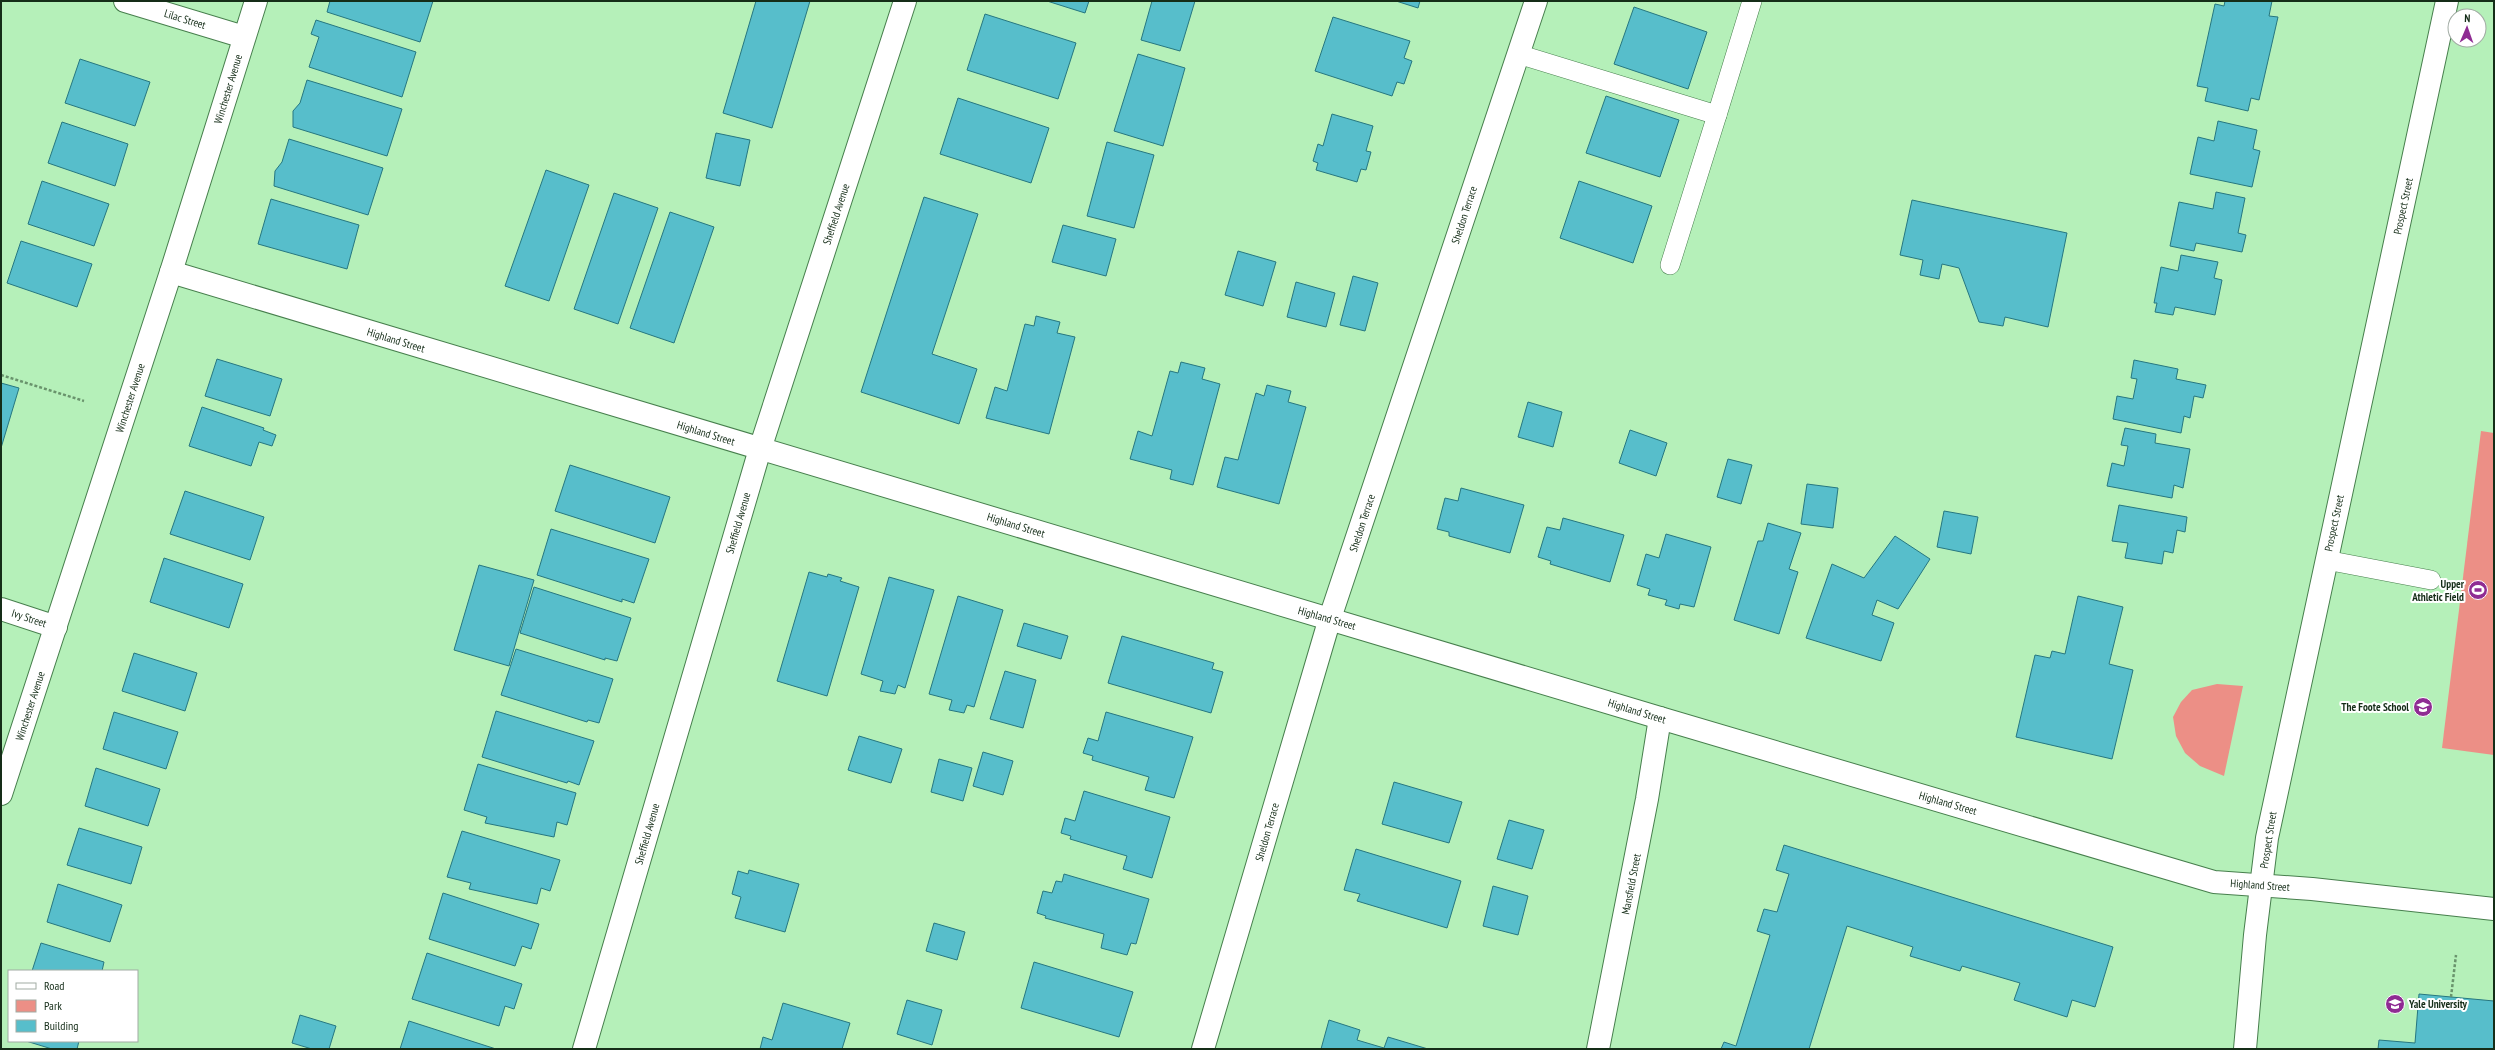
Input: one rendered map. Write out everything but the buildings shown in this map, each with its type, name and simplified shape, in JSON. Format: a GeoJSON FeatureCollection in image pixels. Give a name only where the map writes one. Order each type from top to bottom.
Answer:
{"type":"FeatureCollection","features":[{"type":"Feature","properties":{"kind":"street","name":"Lilac Street"},"geometry":{"type":"LineString","coordinates":[[126,1],[244,37]]}},
{"type":"Feature","properties":{"kind":"street","name":"Winchester Avenue"},"geometry":{"type":"LineString","coordinates":[[1,794],[171,272],[256,1]]}},
{"type":"Feature","properties":{"kind":"street","name":"Sheffield Avenue"},"geometry":{"type":"LineString","coordinates":[[584,1049],[760,449],[905,1]]}},
{"type":"Feature","properties":{"kind":"street","name":"Sheldon Terrace"},"geometry":{"type":"LineString","coordinates":[[1203,1049],[1330,618],[1536,1]]}},
{"type":"Feature","properties":{"kind":"street","name":"Prospect Street"},"geometry":{"type":"LineString","coordinates":[[2245,1049],[2267,838],[2447,1]]}},
{"type":"Feature","properties":{"kind":"street","name":"Highland Street"},"geometry":{"type":"LineString","coordinates":[[171,272],[1660,718],[2214,882],[2261,885],[2494,909]]}},
{"type":"Feature","properties":{"kind":"street","name":"Ivy Street"},"geometry":{"type":"LineString","coordinates":[[1,609],[56,627]]}},
{"type":"Feature","properties":{"kind":"street","name":"Mansfield Street"},"geometry":{"type":"LineString","coordinates":[[1598,1049],[1647,799],[1660,718]]}},
{"type":"Feature","properties":{"kind":"lane"},"geometry":{"type":"LineString","coordinates":[[1670,265],[1752,1]]}},
{"type":"Feature","properties":{"kind":"lane"},"geometry":{"type":"LineString","coordinates":[[1518,54],[1717,115]]}},
{"type":"Feature","properties":{"kind":"lane"},"geometry":{"type":"LineString","coordinates":[[2326,560],[2431,580]]}},
{"type":"Feature","properties":{"kind":"path"},"geometry":{"type":"LineString","coordinates":[[1,375],[84,401]]}},
{"type":"Feature","properties":{"kind":"path"},"geometry":{"type":"LineString","coordinates":[[2451,997],[2456,955]]}},
{"type":"Feature","properties":{"kind":"green space","name":"Upper Athletic Field"},"geometry":{"type":"Polygon","coordinates":[[[2481,431],[2494,433],[2494,755],[2442,748],[2481,431]]]}},
{"type":"Feature","properties":{"kind":"green space"},"geometry":{"type":"Polygon","coordinates":[[[2217,684],[2243,686],[2224,776],[2200,766],[2185,753],[2176,736],[2173,717],[2181,702],[2192,690],[2217,684]]]}},
{"type":"Feature","properties":{"kind":"place","name":"Upper Athletic Field"},"geometry":{"type":"Point","coordinates":[2478,590]}},
{"type":"Feature","properties":{"kind":"place","name":"The Foote School"},"geometry":{"type":"Point","coordinates":[2423,707]}},
{"type":"Feature","properties":{"kind":"place","name":"Yale University"},"geometry":{"type":"Point","coordinates":[2395,1004]}}]}
